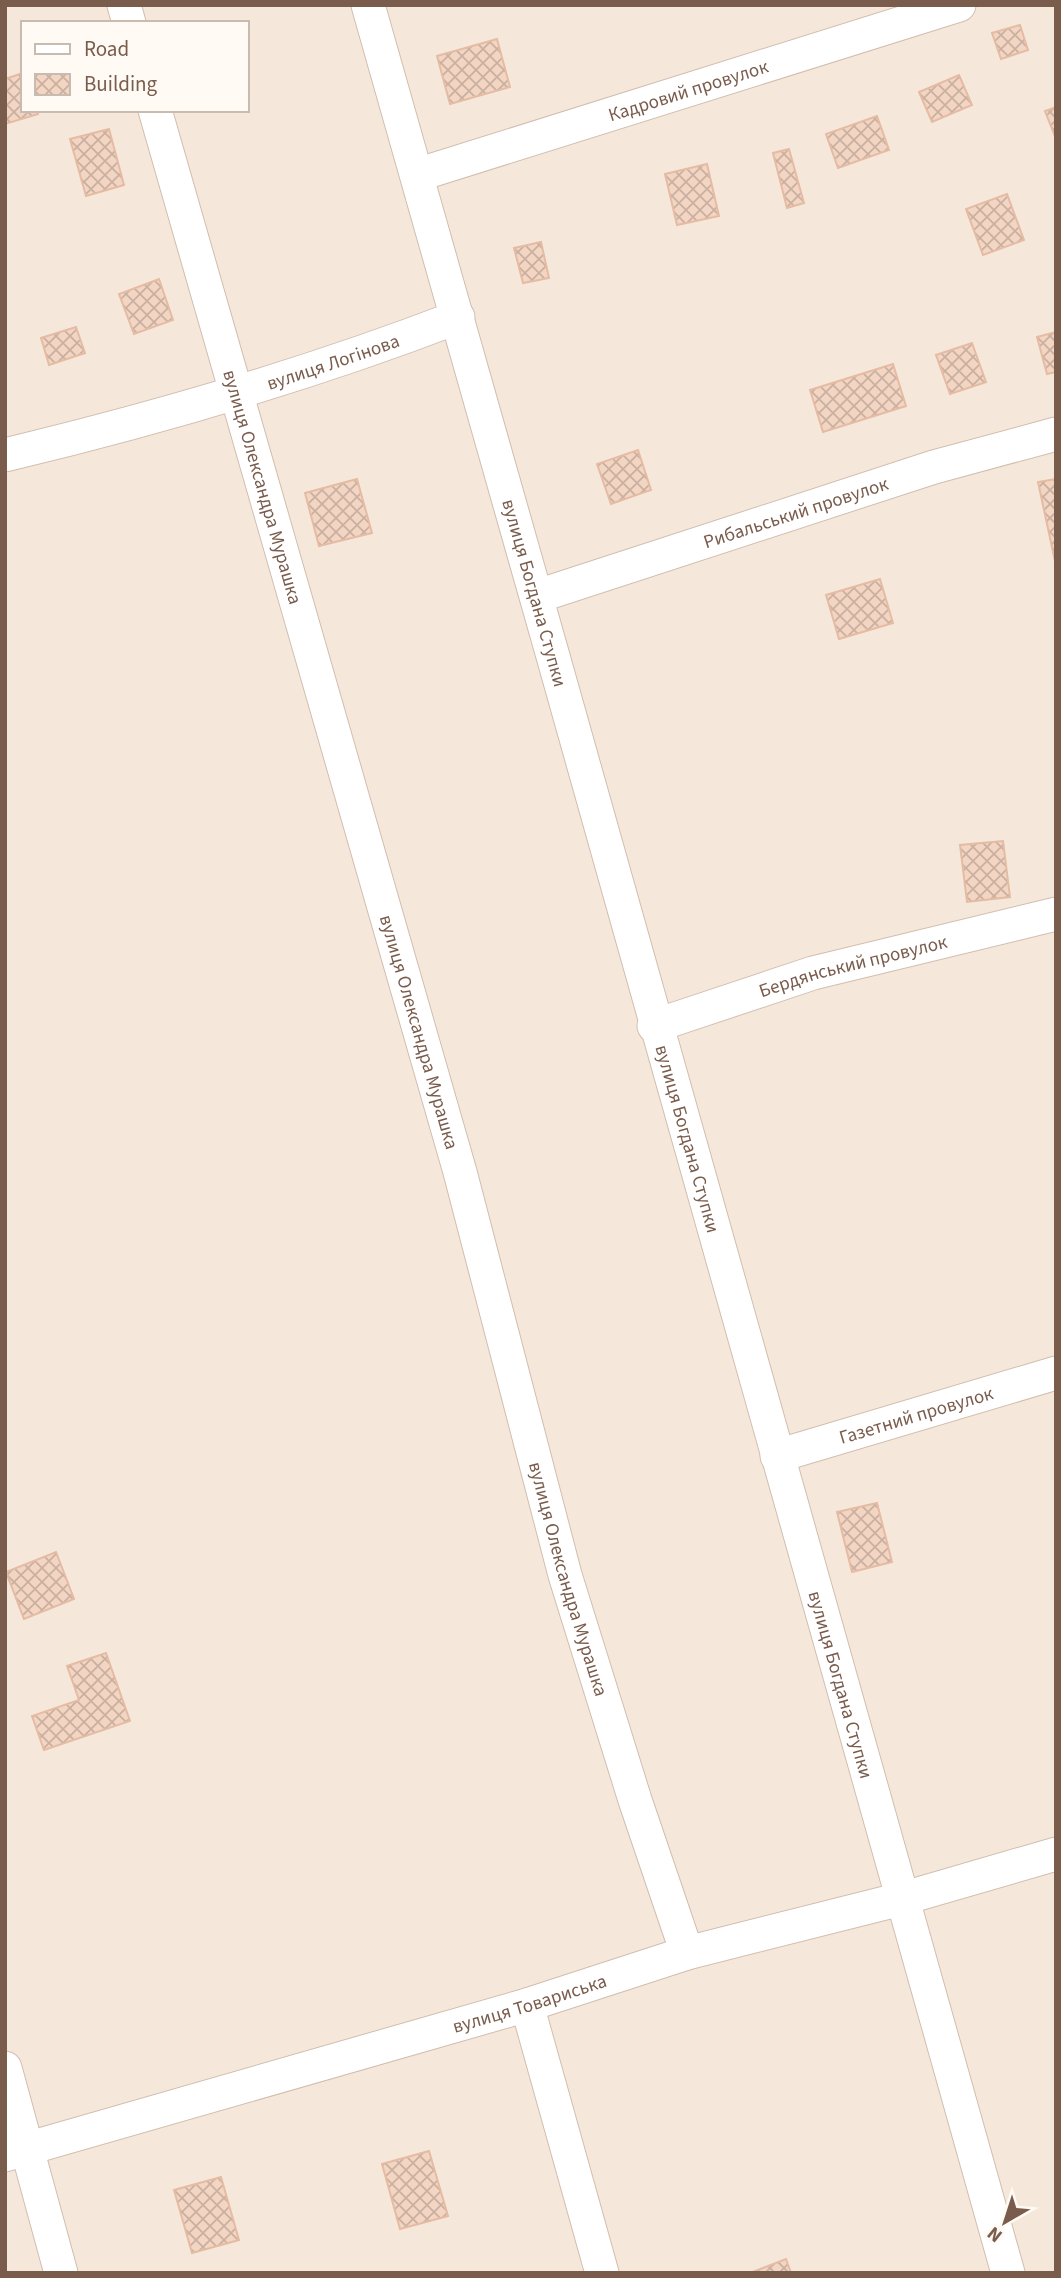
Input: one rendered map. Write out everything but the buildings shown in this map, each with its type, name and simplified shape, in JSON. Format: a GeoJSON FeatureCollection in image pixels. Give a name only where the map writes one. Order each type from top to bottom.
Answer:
{"type":"FeatureCollection","features":[{"type":"Feature","properties":{"kind":"street","name":"вулиця Богдана Ступки"},"geometry":{"type":"LineString","coordinates":[[368,5],[538,596],[654,1026],[1007,2273]]}},
{"type":"Feature","properties":{"kind":"street","name":"Кадровий провулок"},"geometry":{"type":"LineString","coordinates":[[417,175],[959,5]]}},
{"type":"Feature","properties":{"kind":"street","name":"вулиця Олександра Мурашка"},"geometry":{"type":"LineString","coordinates":[[156,112],[460,1172],[565,1575],[635,1800],[687,1953]]}},
{"type":"Feature","properties":{"kind":"street","name":"вулиця Логінова"},"geometry":{"type":"LineString","coordinates":[[5,456],[101,432],[356,356],[458,317]]}},
{"type":"Feature","properties":{"kind":"street","name":"Рибальський провулок"},"geometry":{"type":"LineString","coordinates":[[538,596],[934,467],[1056,434]]}},
{"type":"Feature","properties":{"kind":"street","name":"Бердянський провулок"},"geometry":{"type":"LineString","coordinates":[[654,1026],[813,974],[1056,914]]}},
{"type":"Feature","properties":{"kind":"street","name":"Газетний провулок"},"geometry":{"type":"LineString","coordinates":[[777,1456],[1056,1373]]}},
{"type":"Feature","properties":{"kind":"street","name":"вулиця Товариська"},"geometry":{"type":"LineString","coordinates":[[16,2152],[527,2006],[687,1953],[901,1899],[1056,1854]]}},
{"type":"Feature","properties":{"kind":"street"},"geometry":{"type":"LineString","coordinates":[[527,2006],[602,2273]]}},
{"type":"Feature","properties":{"kind":"street"},"geometry":{"type":"LineString","coordinates":[[5,2068],[16,2152],[61,2273]]}},
{"type":"Feature","properties":{"kind":"shaded area"},"geometry":{"type":"Polygon","coordinates":[[[5,5],[1056,5],[1056,2273],[5,2273],[5,5]]]}}]}
